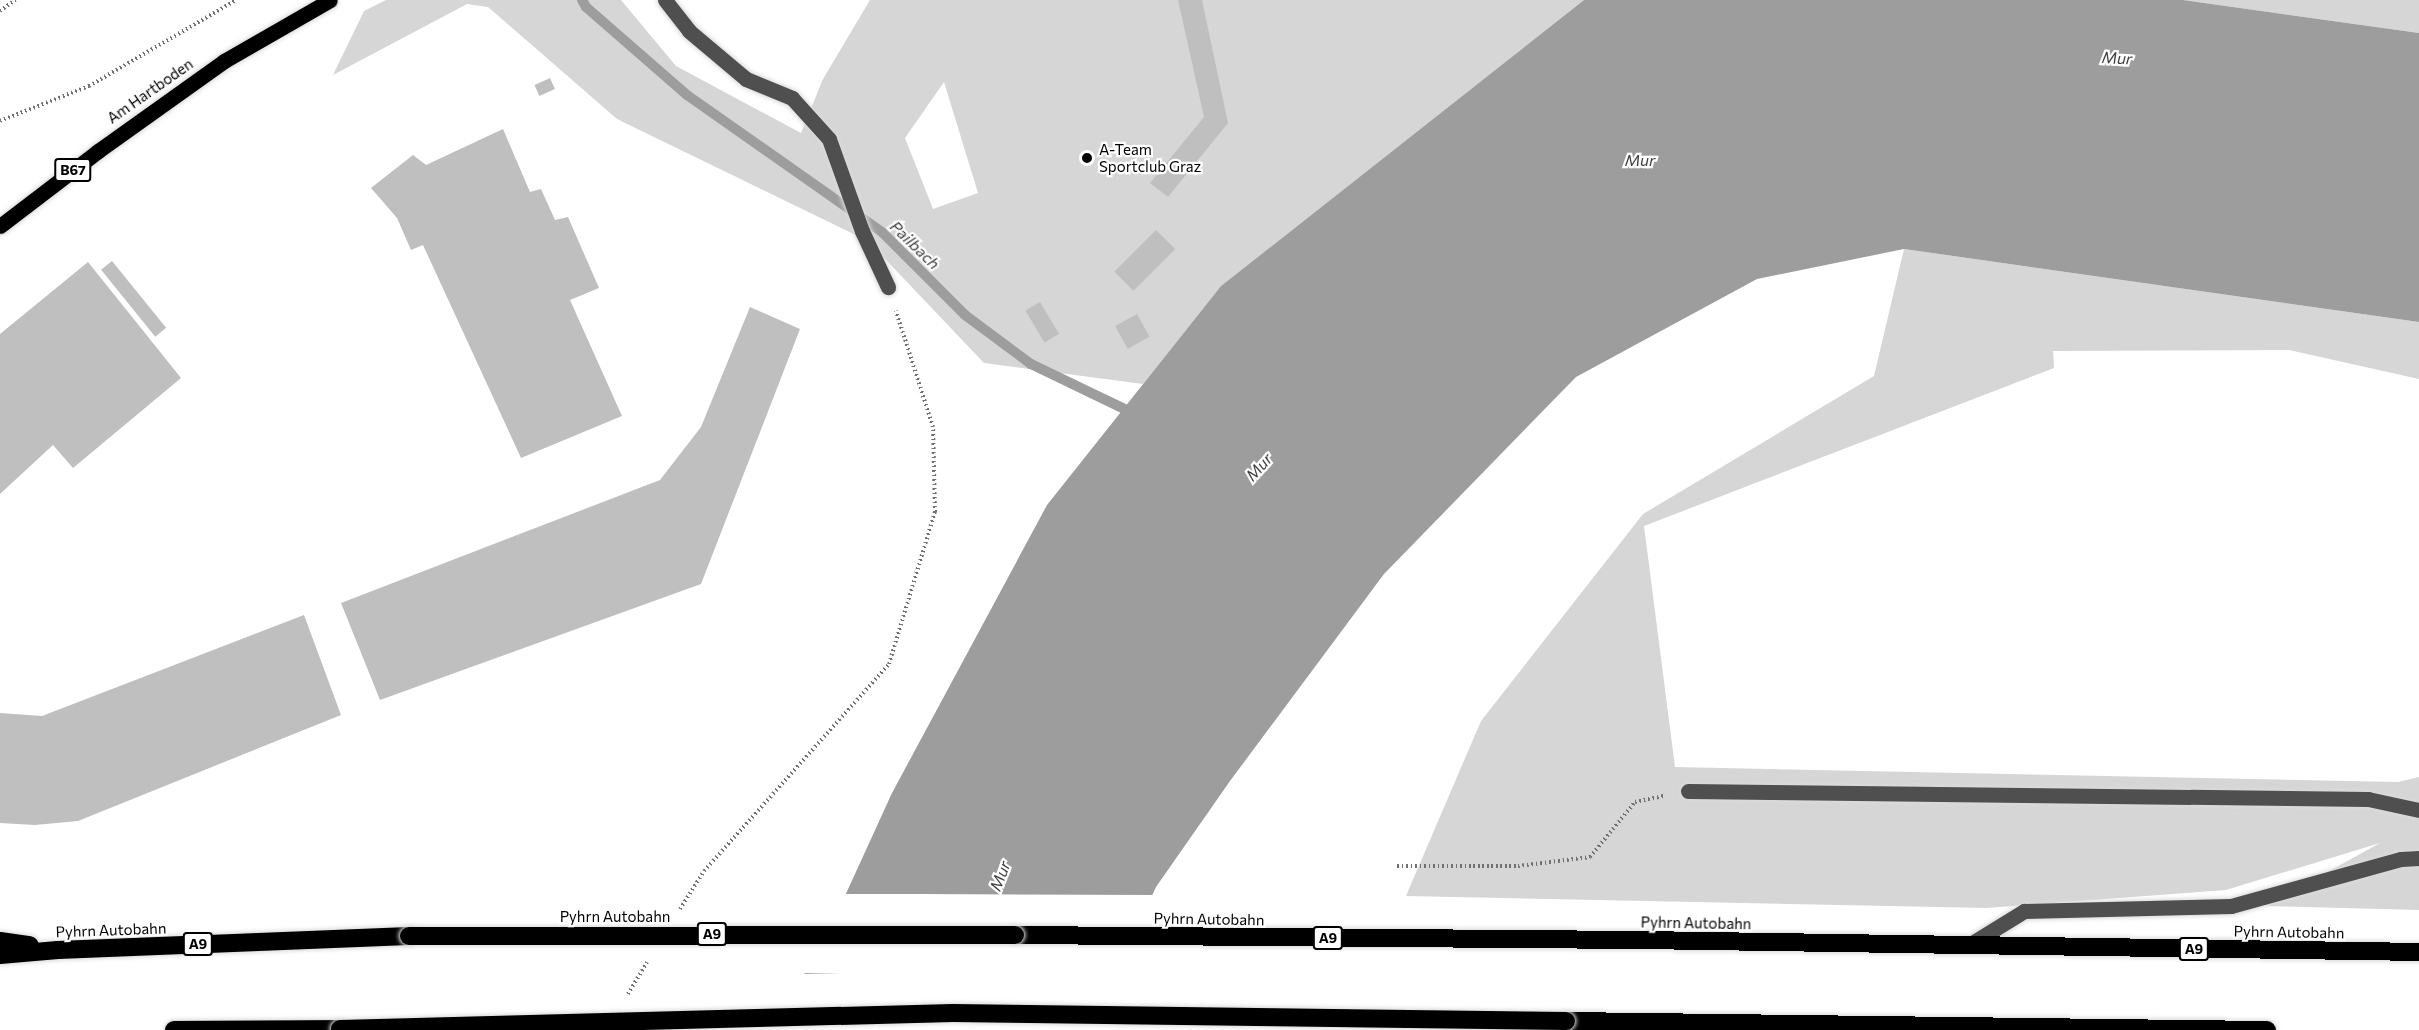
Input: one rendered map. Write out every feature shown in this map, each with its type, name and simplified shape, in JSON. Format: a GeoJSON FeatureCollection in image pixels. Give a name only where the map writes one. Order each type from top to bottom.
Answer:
{"type":"FeatureCollection","features":[{"type":"Feature","properties":{"kind":"highway","name":"Pyhrn Autobahn"},"geometry":{"type":"LineString","coordinates":[[0,955],[58,950],[409,936],[889,933],[1641,940],[2419,952]]}},
{"type":"Feature","properties":{"kind":"highway"},"geometry":{"type":"LineString","coordinates":[[0,941],[58,950]]}},
{"type":"Feature","properties":{"kind":"highway"},"geometry":{"type":"LineString","coordinates":[[174,1030],[338,1030],[953,1013],[1566,1021],[1804,1028],[2267,1030]]}},
{"type":"Feature","properties":{"kind":"main road","name":"Am Hartboden"},"geometry":{"type":"LineString","coordinates":[[0,226],[98,151],[224,61],[330,0]]}},
{"type":"Feature","properties":{"kind":"lane"},"geometry":{"type":"LineString","coordinates":[[665,0],[689,31],[746,79],[792,98],[830,139],[862,231],[888,287]]}},
{"type":"Feature","properties":{"kind":"lane"},"geometry":{"type":"LineString","coordinates":[[1688,791],[2368,799],[2419,810]]}},
{"type":"Feature","properties":{"kind":"lane"},"geometry":{"type":"LineString","coordinates":[[1969,945],[2024,911],[2231,906],[2390,862],[2419,858]]}},
{"type":"Feature","properties":{"kind":"path"},"geometry":{"type":"LineString","coordinates":[[0,11],[15,0]]}},
{"type":"Feature","properties":{"kind":"path"},"geometry":{"type":"LineString","coordinates":[[0,121],[89,86],[236,0]]}},
{"type":"Feature","properties":{"kind":"path"},"geometry":{"type":"LineString","coordinates":[[679,911],[704,871],[889,664],[935,512],[933,427],[888,287]]}},
{"type":"Feature","properties":{"kind":"path"},"geometry":{"type":"LineString","coordinates":[[1397,866],[1518,866],[1590,857],[1635,801],[1688,791]]}},
{"type":"Feature","properties":{"kind":"path"},"geometry":{"type":"LineString","coordinates":[[624,1000],[648,960]]}},
{"type":"Feature","properties":{"kind":"shaded area"},"geometry":{"type":"Polygon","coordinates":[[[386,0],[621,0],[676,66],[801,133],[823,79],[870,0],[1584,0],[1221,286],[1143,384],[984,363],[868,241],[617,119],[488,7],[467,4],[333,75],[364,11],[386,0]],[[944,82],[905,138],[933,209],[978,193],[944,82]]]}},
{"type":"Feature","properties":{"kind":"shaded area"},"geometry":{"type":"Polygon","coordinates":[[[2183,0],[2419,0],[2419,33],[2183,0]]]}},
{"type":"Feature","properties":{"kind":"shaded area"},"geometry":{"type":"Polygon","coordinates":[[[1904,249],[2419,322],[2419,379],[2289,350],[2053,351],[2054,368],[1644,526],[1675,767],[2398,782],[2419,777],[2419,910],[2266,906],[2380,843],[2226,890],[1986,908],[1406,896],[1481,721],[1643,514],[1874,376],[1904,249]]]}},
{"type":"Feature","properties":{"kind":"water","name":"Mur"},"geometry":{"type":"Polygon","coordinates":[[[1584,0],[2183,0],[2419,33],[2419,322],[1904,249],[1757,279],[1576,377],[1384,574],[1230,781],[1156,887],[1090,1030],[775,1030],[844,898],[892,793],[1047,505],[1221,286],[1584,0]]]}},
{"type":"Feature","properties":{"kind":"pier"},"geometry":{"type":"Polygon","coordinates":[[[842,894],[1155,895],[1093,1030],[772,1030],[800,974],[842,973],[801,973],[842,894]]]}},
{"type":"Feature","properties":{"kind":"building"},"geometry":{"type":"Polygon","coordinates":[[[1178,0],[1202,0],[1228,123],[1168,197],[1150,183],[1204,117],[1178,0]]]}},
{"type":"Feature","properties":{"kind":"building"},"geometry":{"type":"Polygon","coordinates":[[[550,78],[555,89],[539,96],[534,85],[550,78]]]}},
{"type":"Feature","properties":{"kind":"building"},"geometry":{"type":"Polygon","coordinates":[[[503,129],[530,192],[541,189],[555,220],[568,217],[599,288],[570,300],[622,416],[521,458],[423,245],[411,250],[397,218],[371,188],[413,155],[426,165],[503,129]]]}},
{"type":"Feature","properties":{"kind":"building"},"geometry":{"type":"Polygon","coordinates":[[[1156,230],[1175,249],[1133,291],[1114,272],[1156,230]]]}},
{"type":"Feature","properties":{"kind":"building"},"geometry":{"type":"Polygon","coordinates":[[[112,261],[166,328],[155,337],[101,270],[112,261]]]}},
{"type":"Feature","properties":{"kind":"building"},"geometry":{"type":"Polygon","coordinates":[[[88,262],[181,378],[73,468],[53,445],[0,494],[0,334],[88,262]]]}},
{"type":"Feature","properties":{"kind":"building"},"geometry":{"type":"Polygon","coordinates":[[[1040,302],[1059,334],[1044,342],[1025,311],[1040,302]]]}},
{"type":"Feature","properties":{"kind":"building"},"geometry":{"type":"Polygon","coordinates":[[[750,307],[800,329],[701,584],[380,700],[341,603],[660,480],[701,427],[750,307]]]}},
{"type":"Feature","properties":{"kind":"building"},"geometry":{"type":"Polygon","coordinates":[[[1137,314],[1150,337],[1128,349],[1115,326],[1137,314]]]}},
{"type":"Feature","properties":{"kind":"building"},"geometry":{"type":"Polygon","coordinates":[[[304,615],[341,715],[78,821],[35,825],[0,823],[0,713],[42,716],[304,615]]]}},
{"type":"Feature","properties":{"kind":"waterway","name":"Pailbach"},"geometry":{"type":"LineString","coordinates":[[582,0],[586,7],[687,95],[883,233],[965,315],[1031,364],[1135,414]]}},
{"type":"Feature","properties":{"kind":"place","name":"A-Team Sportclub Graz"},"geometry":{"type":"Point","coordinates":[1087,158]}}]}
